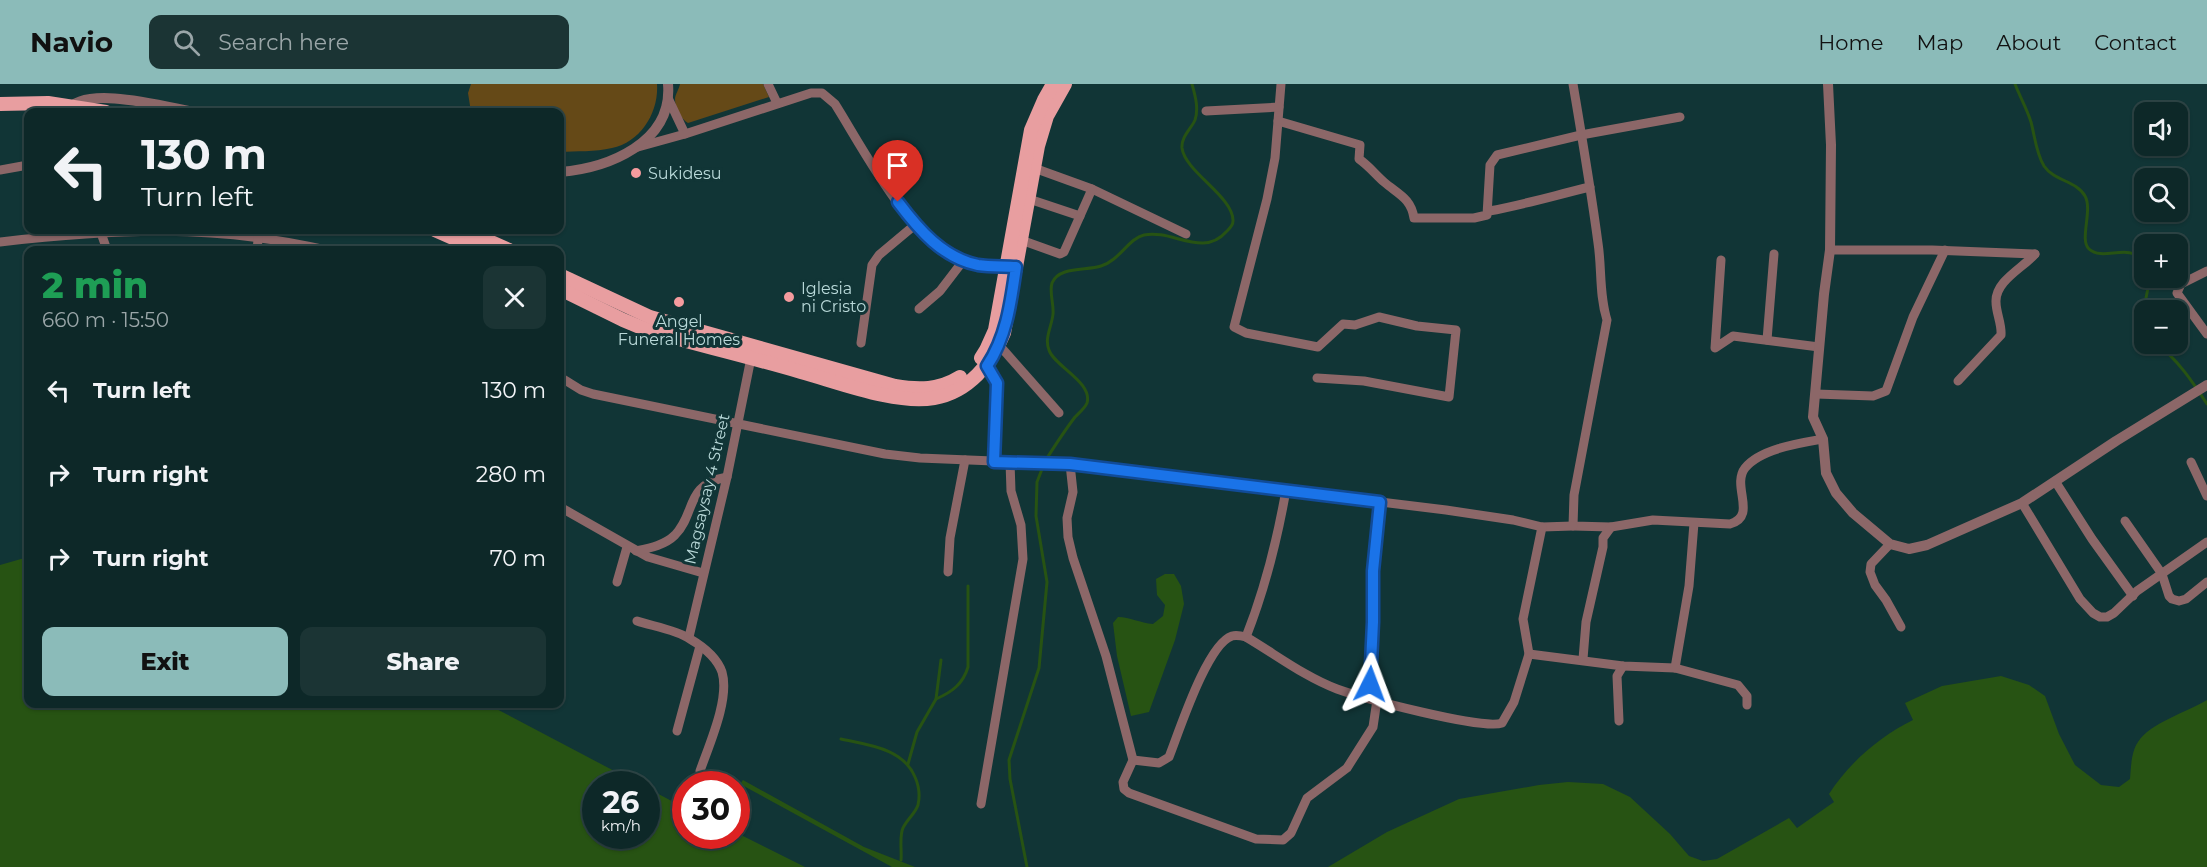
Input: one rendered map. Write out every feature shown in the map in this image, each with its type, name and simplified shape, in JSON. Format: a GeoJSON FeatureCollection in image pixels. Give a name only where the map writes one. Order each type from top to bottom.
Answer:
{"type":"FeatureCollection","features":[{"type":"Feature","properties":{"kind":"main road"},"geometry":{"type":"LineString","coordinates":[[564,291],[623,321],[647,330],[753,352],[895,386],[918,389],[947,385],[968,371],[986,350],[994,330],[1011,266],[1021,240],[1023,198],[1034,168],[1053,84]]}},
{"type":"Feature","properties":{"kind":"main road"},"geometry":{"type":"LineString","coordinates":[[564,277],[650,317],[893,396],[918,400],[950,393],[964,386],[987,366],[1004,333],[1011,266],[1023,198],[1031,130],[1048,102],[1065,84]]}},
{"type":"Feature","properties":{"kind":"main road"},"geometry":{"type":"LineString","coordinates":[[0,104],[26,108]]}},
{"type":"Feature","properties":{"kind":"main road"},"geometry":{"type":"LineString","coordinates":[[0,112],[24,110]]}},
{"type":"Feature","properties":{"kind":"main road"},"geometry":{"type":"LineString","coordinates":[[444,234],[471,246]]}},
{"type":"Feature","properties":{"kind":"main road"},"geometry":{"type":"LineString","coordinates":[[473,234],[499,246]]}},
{"type":"Feature","properties":{"kind":"street"},"geometry":{"type":"LineString","coordinates":[[637,147],[658,126],[666,110],[668,84]]}},
{"type":"Feature","properties":{"kind":"street"},"geometry":{"type":"LineString","coordinates":[[768,84],[777,103]]}},
{"type":"Feature","properties":{"kind":"street"},"geometry":{"type":"LineString","coordinates":[[1281,84],[1275,158],[1267,199],[1234,327],[1246,333],[1317,347],[1343,324],[1354,325],[1379,317],[1417,326],[1456,330],[1449,397],[1364,381],[1317,378]]}},
{"type":"Feature","properties":{"kind":"street"},"geometry":{"type":"LineString","coordinates":[[1573,84],[1599,248],[1602,304],[1607,320],[1574,495],[1573,526]]}},
{"type":"Feature","properties":{"kind":"street"},"geometry":{"type":"LineString","coordinates":[[1828,84],[1831,145],[1830,250],[1813,417],[1823,439],[1826,473],[1836,493],[1853,513],[1890,544],[1909,549],[1927,545],[2022,503],[2207,385]]}},
{"type":"Feature","properties":{"kind":"street"},"geometry":{"type":"LineString","coordinates":[[564,171],[601,164],[637,147],[811,93],[822,93],[835,104],[889,189],[916,224],[936,245],[963,261],[979,265],[1011,266]]}},
{"type":"Feature","properties":{"kind":"street"},"geometry":{"type":"LineString","coordinates":[[66,108],[87,98],[110,97],[172,108]]}},
{"type":"Feature","properties":{"kind":"street"},"geometry":{"type":"LineString","coordinates":[[668,98],[684,134]]}},
{"type":"Feature","properties":{"kind":"street"},"geometry":{"type":"LineString","coordinates":[[1206,111],[1279,107]]}},
{"type":"Feature","properties":{"kind":"street"},"geometry":{"type":"LineString","coordinates":[[1278,121],[1360,145],[1359,159],[1374,170],[1383,182],[1405,197],[1413,207],[1414,218],[1474,219],[1487,216],[1489,211],[1490,165],[1497,155],[1581,135],[1680,117]]}},
{"type":"Feature","properties":{"kind":"street"},"geometry":{"type":"LineString","coordinates":[[0,170],[24,166]]}},
{"type":"Feature","properties":{"kind":"street"},"geometry":{"type":"LineString","coordinates":[[1034,168],[1092,189],[1186,234]]}},
{"type":"Feature","properties":{"kind":"street"},"geometry":{"type":"LineString","coordinates":[[1489,211],[1516,207],[1537,199],[1590,186]]}},
{"type":"Feature","properties":{"kind":"street"},"geometry":{"type":"LineString","coordinates":[[1021,240],[1062,254],[1092,189]]}},
{"type":"Feature","properties":{"kind":"street"},"geometry":{"type":"LineString","coordinates":[[1023,198],[1080,216]]}},
{"type":"Feature","properties":{"kind":"street"},"geometry":{"type":"LineString","coordinates":[[861,343],[872,265],[879,255],[916,224]]}},
{"type":"Feature","properties":{"kind":"street"},"geometry":{"type":"LineString","coordinates":[[0,243],[76,234]]}},
{"type":"Feature","properties":{"kind":"street"},"geometry":{"type":"LineString","coordinates":[[262,234],[308,246]]}},
{"type":"Feature","properties":{"kind":"street"},"geometry":{"type":"LineString","coordinates":[[1830,250],[1945,250],[2035,254],[2002,284],[1998,291],[1996,302],[2001,335],[1958,381]]}},
{"type":"Feature","properties":{"kind":"street"},"geometry":{"type":"LineString","coordinates":[[1816,394],[1873,396],[1886,391],[1913,317],[1945,250]]}},
{"type":"Feature","properties":{"kind":"street"},"geometry":{"type":"LineString","coordinates":[[1767,340],[1774,254]]}},
{"type":"Feature","properties":{"kind":"street"},"geometry":{"type":"LineString","coordinates":[[1721,260],[1715,348],[1733,336],[1819,347]]}},
{"type":"Feature","properties":{"kind":"street"},"geometry":{"type":"LineString","coordinates":[[919,309],[940,291],[963,261]]}},
{"type":"Feature","properties":{"kind":"street"},"geometry":{"type":"LineString","coordinates":[[2207,271],[2181,284],[2177,293],[2207,334]]}},
{"type":"Feature","properties":{"kind":"street"},"geometry":{"type":"LineString","coordinates":[[999,345],[1059,413]]}},
{"type":"Feature","properties":{"kind":"street","name":"Magsaysay 4 Street"},"geometry":{"type":"LineString","coordinates":[[689,637],[727,477],[753,352]]}},
{"type":"Feature","properties":{"kind":"street"},"geometry":{"type":"LineString","coordinates":[[987,366],[997,383],[994,462]]}},
{"type":"Feature","properties":{"kind":"street"},"geometry":{"type":"LineString","coordinates":[[564,379],[593,394],[885,453],[920,458],[1070,464],[1474,514],[1542,527],[1611,527],[1653,520],[1730,524],[1741,519],[1744,512],[1741,476],[1745,468],[1755,459],[1786,446],[1823,439]]}},
{"type":"Feature","properties":{"kind":"street"},"geometry":{"type":"LineString","coordinates":[[948,572],[950,537],[965,460]]}},
{"type":"Feature","properties":{"kind":"street"},"geometry":{"type":"LineString","coordinates":[[981,804],[1023,559],[1021,525],[1011,491],[1010,462]]}},
{"type":"Feature","properties":{"kind":"street"},"geometry":{"type":"LineString","coordinates":[[2191,462],[2207,496]]}},
{"type":"Feature","properties":{"kind":"street"},"geometry":{"type":"LineString","coordinates":[[1070,464],[1073,492],[1067,518],[1068,537],[1106,656],[1132,760],[1123,782],[1124,789],[1129,793],[1256,839],[1283,840],[1291,832],[1306,798],[1347,768],[1373,727],[1377,700],[1370,684],[1373,571],[1380,502]]}},
{"type":"Feature","properties":{"kind":"street"},"geometry":{"type":"LineString","coordinates":[[631,549],[657,546],[674,536],[697,492],[713,481],[727,477]]}},
{"type":"Feature","properties":{"kind":"street"},"geometry":{"type":"LineString","coordinates":[[2055,481],[2133,597]]}},
{"type":"Feature","properties":{"kind":"street"},"geometry":{"type":"LineString","coordinates":[[1246,637],[1263,595],[1286,490]]}},
{"type":"Feature","properties":{"kind":"street"},"geometry":{"type":"LineString","coordinates":[[2022,503],[2084,605],[2100,617],[2107,617],[2119,609],[2137,591],[2207,542]]}},
{"type":"Feature","properties":{"kind":"street"},"geometry":{"type":"LineString","coordinates":[[564,509],[631,549],[664,564],[703,573]]}},
{"type":"Feature","properties":{"kind":"street"},"geometry":{"type":"LineString","coordinates":[[2126,521],[2162,574],[2169,596],[2179,600],[2186,599],[2207,582]]}},
{"type":"Feature","properties":{"kind":"street"},"geometry":{"type":"LineString","coordinates":[[1675,668],[1689,586],[1694,523]]}},
{"type":"Feature","properties":{"kind":"street"},"geometry":{"type":"LineString","coordinates":[[1132,760],[1159,763],[1168,757],[1208,660],[1223,642],[1233,636],[1246,637],[1315,679],[1337,689],[1421,712],[1497,725],[1507,717],[1514,702],[1529,654],[1523,619],[1542,527]]}},
{"type":"Feature","properties":{"kind":"street"},"geometry":{"type":"LineString","coordinates":[[1583,659],[1586,622],[1604,538],[1611,527]]}},
{"type":"Feature","properties":{"kind":"street"},"geometry":{"type":"LineString","coordinates":[[1890,544],[1871,564],[1870,572],[1875,585],[1901,627]]}},
{"type":"Feature","properties":{"kind":"street"},"geometry":{"type":"LineString","coordinates":[[617,582],[631,549]]}},
{"type":"Feature","properties":{"kind":"street"},"geometry":{"type":"LineString","coordinates":[[637,621],[689,637],[715,659],[722,670],[723,693],[713,736],[700,771]]}},
{"type":"Feature","properties":{"kind":"street"},"geometry":{"type":"LineString","coordinates":[[677,731],[700,646]]}},
{"type":"Feature","properties":{"kind":"street"},"geometry":{"type":"LineString","coordinates":[[1529,654],[1583,659],[1623,666],[1675,668],[1738,685],[1747,696],[1747,705]]}},
{"type":"Feature","properties":{"kind":"street"},"geometry":{"type":"LineString","coordinates":[[1619,721],[1617,676],[1623,666]]}},
{"type":"Feature","properties":{"kind":"shaded area"},"geometry":{"type":"Polygon","coordinates":[[[471,84],[657,84],[655,105],[640,132],[622,145],[592,151],[564,152],[564,108],[470,108],[468,93],[471,84]]]}},
{"type":"Feature","properties":{"kind":"shaded area"},"geometry":{"type":"Polygon","coordinates":[[[680,84],[763,84],[769,97],[688,123],[681,116],[675,102],[680,84]]]}},
{"type":"Feature","properties":{"kind":"shaded area"},"geometry":{"type":"Polygon","coordinates":[[[24,558],[24,708],[495,708],[614,771],[582,771],[582,849],[660,849],[660,795],[672,801],[672,849],[750,849],[750,840],[805,867],[0,867],[0,565],[24,558]]]}},
{"type":"Feature","properties":{"kind":"shaded area"},"geometry":{"type":"Polygon","coordinates":[[[1165,574],[1174,574],[1181,586],[1184,604],[1175,640],[1149,712],[1131,716],[1117,656],[1113,623],[1118,617],[1153,624],[1163,616],[1165,605],[1157,595],[1156,579],[1165,574]]]}},
{"type":"Feature","properties":{"kind":"shaded area"},"geometry":{"type":"Polygon","coordinates":[[[2001,676],[2029,685],[2045,696],[2059,734],[2075,765],[2101,785],[2119,787],[2130,779],[2134,750],[2144,735],[2160,724],[2207,700],[2207,867],[1328,867],[1387,832],[1459,799],[1568,782],[1603,784],[1630,797],[1670,834],[1689,856],[1703,861],[1717,859],[1789,818],[1797,828],[1834,802],[1829,794],[1856,761],[1877,742],[1913,720],[1905,703],[1942,686],[2001,676]]]}},
{"type":"Feature","properties":{"kind":"shaded area"},"geometry":{"type":"Polygon","coordinates":[[[750,784],[864,847],[915,867],[892,867],[750,789],[750,784]]]}},
{"type":"Feature","properties":{"kind":"waterway"},"geometry":{"type":"LineString","coordinates":[[1047,458],[1087,403],[1087,395],[1079,381],[1052,356],[1049,350],[1048,336],[1053,314],[1052,283],[1067,271],[1107,263],[1119,255],[1133,240],[1144,235],[1155,234],[1207,243],[1217,239],[1232,224],[1231,212],[1226,203],[1191,166],[1182,148],[1183,140],[1195,120],[1197,111],[1192,84]]}},
{"type":"Feature","properties":{"kind":"waterway"},"geometry":{"type":"LineString","coordinates":[[2015,84],[2029,117],[2037,150],[2044,166],[2054,175],[2077,187],[2085,196],[2088,209],[2086,245],[2089,249],[2102,254],[2123,252],[2134,254]]}},
{"type":"Feature","properties":{"kind":"waterway"},"geometry":{"type":"LineString","coordinates":[[2146,300],[2148,288]]}},
{"type":"Feature","properties":{"kind":"waterway"},"geometry":{"type":"LineString","coordinates":[[2169,354],[2207,404]]}},
{"type":"Feature","properties":{"kind":"waterway"},"geometry":{"type":"LineString","coordinates":[[1027,867],[1010,779],[1009,760],[1039,668],[1047,582],[1036,516],[1037,482],[1042,469]]}},
{"type":"Feature","properties":{"kind":"waterway"},"geometry":{"type":"LineString","coordinates":[[936,699],[956,687],[968,667],[968,586]]}},
{"type":"Feature","properties":{"kind":"waterway"},"geometry":{"type":"LineString","coordinates":[[908,764],[917,732],[936,699],[941,660]]}},
{"type":"Feature","properties":{"kind":"waterway"},"geometry":{"type":"LineString","coordinates":[[841,739],[884,749],[902,760],[915,777],[919,802],[902,831],[901,860]]}},
{"type":"Feature","properties":{"kind":"place","name":"Sukidesu"},"geometry":{"type":"Point","coordinates":[636,173]}},
{"type":"Feature","properties":{"kind":"place","name":"Iglesia ni Cristo"},"geometry":{"type":"Point","coordinates":[789,297]}},
{"type":"Feature","properties":{"kind":"place","name":"Angel Funeral Homes"},"geometry":{"type":"Point","coordinates":[679,302]}},
{"type":"Feature","properties":{"kind":"route"},"geometry":{"type":"LineString","coordinates":[[898,202],[924,233],[948,254],[979,265],[1016,267],[1004,333],[987,366],[997,383],[998,395],[994,462],[1070,464],[1380,502],[1373,571],[1370,684]]}}]}
